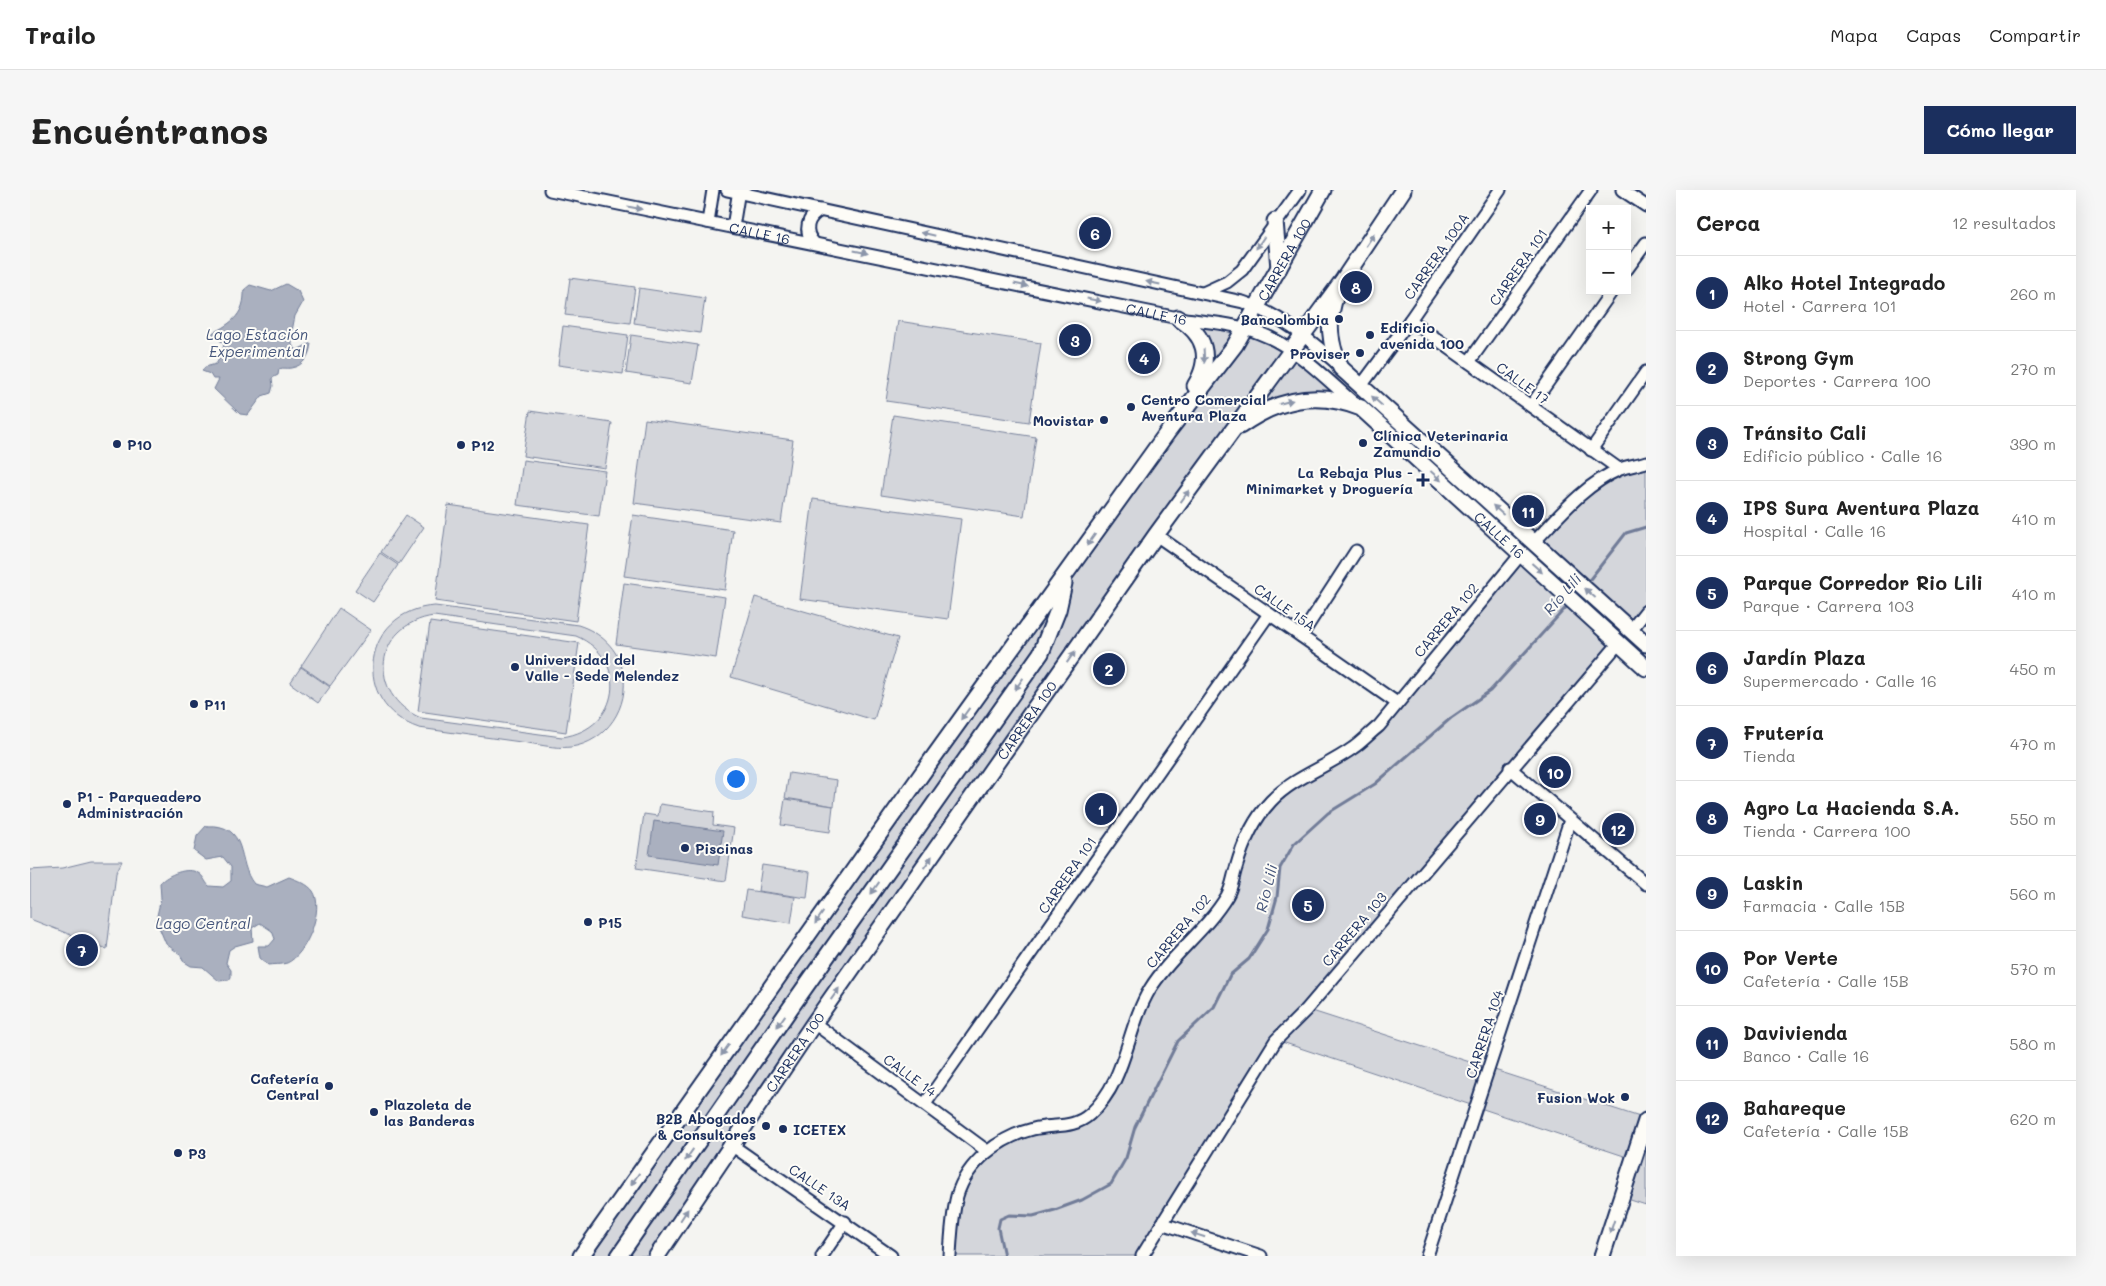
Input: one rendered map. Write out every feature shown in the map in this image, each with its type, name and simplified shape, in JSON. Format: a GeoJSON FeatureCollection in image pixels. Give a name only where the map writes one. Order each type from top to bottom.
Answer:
{"type":"FeatureCollection","features":[{"type":"Feature","properties":{"kind":"main road","name":"CARRERA 100"},"geometry":{"type":"LineString","coordinates":[[581,1256],[933,758],[1066,576],[1167,433],[1235,344],[1323,190]]}},
{"type":"Feature","properties":{"kind":"main road","name":"CARRERA 100"},"geometry":{"type":"LineString","coordinates":[[657,1256],[730,1144],[1156,535],[1343,280],[1403,190]]}},
{"type":"Feature","properties":{"kind":"main road"},"geometry":{"type":"LineString","coordinates":[[1275,221],[1279,268]]}},
{"type":"Feature","properties":{"kind":"main road"},"geometry":{"type":"LineString","coordinates":[[1341,368],[1332,345],[1330,321],[1335,297],[1343,280]]}},
{"type":"Feature","properties":{"kind":"main road"},"geometry":{"type":"LineString","coordinates":[[1167,433],[1199,380],[1206,360],[1204,346],[1197,333],[1191,325],[1178,318]]}},
{"type":"Feature","properties":{"kind":"main road","name":"CALLE 16"},"geometry":{"type":"LineString","coordinates":[[1341,368],[1646,644]]}},
{"type":"Feature","properties":{"kind":"main road"},"geometry":{"type":"LineString","coordinates":[[1229,434],[1267,409],[1295,400],[1325,398],[1361,408]]}},
{"type":"Feature","properties":{"kind":"main road","name":"CALLE 16"},"geometry":{"type":"LineString","coordinates":[[1361,408],[1646,668]]}},
{"type":"Feature","properties":{"kind":"main road"},"geometry":{"type":"LineString","coordinates":[[619,1256],[791,1006],[1041,653],[1058,610],[1066,576]]}},
{"type":"Feature","properties":{"kind":"main road"},"geometry":{"type":"LineString","coordinates":[[1602,1256],[1646,1120]]}},
{"type":"Feature","properties":{"kind":"street","name":"CALLE 16"},"geometry":{"type":"LineString","coordinates":[[550,190],[1178,318],[1244,328],[1270,338],[1290,351],[1361,408]]}},
{"type":"Feature","properties":{"kind":"street"},"geometry":{"type":"LineString","coordinates":[[708,222],[713,190]]}},
{"type":"Feature","properties":{"kind":"street","name":"CALLE 16"},"geometry":{"type":"LineString","coordinates":[[726,190],[739,191],[1256,306],[1271,313],[1303,334],[1341,368]]}},
{"type":"Feature","properties":{"kind":"street","name":"CARRERA 100"},"geometry":{"type":"LineString","coordinates":[[1201,293],[1227,282],[1242,270],[1275,221],[1300,190]]}},
{"type":"Feature","properties":{"kind":"street","name":"CARRERA 100A"},"geometry":{"type":"LineString","coordinates":[[1361,386],[1410,320],[1500,190]]}},
{"type":"Feature","properties":{"kind":"street","name":"CARRERA 101"},"geometry":{"type":"LineString","coordinates":[[1469,362],[1591,190]]}},
{"type":"Feature","properties":{"kind":"street"},"geometry":{"type":"LineString","coordinates":[[1622,190],[1646,206]]}},
{"type":"Feature","properties":{"kind":"street"},"geometry":{"type":"LineString","coordinates":[[733,227],[739,191]]}},
{"type":"Feature","properties":{"kind":"street"},"geometry":{"type":"LineString","coordinates":[[814,243],[808,233],[808,222],[811,217],[821,210]]}},
{"type":"Feature","properties":{"kind":"street"},"geometry":{"type":"LineString","coordinates":[[1631,264],[1646,243]]}},
{"type":"Feature","properties":{"kind":"street"},"geometry":{"type":"LineString","coordinates":[[1531,406],[1609,295]]}},
{"type":"Feature","properties":{"kind":"street","name":"CALLE 17"},"geometry":{"type":"LineString","coordinates":[[1410,320],[1619,470]]}},
{"type":"Feature","properties":{"kind":"street"},"geometry":{"type":"LineString","coordinates":[[1591,450],[1646,372]]}},
{"type":"Feature","properties":{"kind":"street"},"geometry":{"type":"LineString","coordinates":[[1534,542],[1572,502],[1619,470],[1646,462]]}},
{"type":"Feature","properties":{"kind":"street","name":"CALLE 15A"},"geometry":{"type":"LineString","coordinates":[[1156,535],[1396,703]]}},
{"type":"Feature","properties":{"kind":"street"},"geometry":{"type":"LineString","coordinates":[[1301,636],[1356,550]]}},
{"type":"Feature","properties":{"kind":"street","name":"CARRERA 102"},"geometry":{"type":"LineString","coordinates":[[950,1256],[953,1213],[958,1194],[968,1175],[987,1151],[1006,1139],[1033,1129],[1074,1124],[1090,1115],[1106,1096],[1119,1073],[1145,997],[1159,975],[1213,915],[1228,894],[1243,844],[1257,818],[1271,801],[1290,786],[1353,748],[1379,726],[1396,703],[1521,554]]}},
{"type":"Feature","properties":{"kind":"street"},"geometry":{"type":"LineString","coordinates":[[1631,630],[1646,611]]}},
{"type":"Feature","properties":{"kind":"street","name":"CARRERA 101"},"geometry":{"type":"LineString","coordinates":[[925,1104],[1269,614]]}},
{"type":"Feature","properties":{"kind":"street","name":"CARRERA 103"},"geometry":{"type":"LineString","coordinates":[[1142,1256],[1164,1224],[1276,1040],[1306,1010],[1510,768],[1619,643]]}},
{"type":"Feature","properties":{"kind":"street"},"geometry":{"type":"LineString","coordinates":[[1510,768],[1646,884]]}},
{"type":"Feature","properties":{"kind":"street","name":"CARRERA 104"},"geometry":{"type":"LineString","coordinates":[[1427,1256],[1570,820]]}},
{"type":"Feature","properties":{"kind":"street","name":"CALLE 14"},"geometry":{"type":"LineString","coordinates":[[814,1024],[987,1151]]}},
{"type":"Feature","properties":{"kind":"street","name":"CALLE 13A"},"geometry":{"type":"LineString","coordinates":[[730,1144],[891,1256]]}},
{"type":"Feature","properties":{"kind":"street"},"geometry":{"type":"LineString","coordinates":[[822,1256],[844,1222]]}},
{"type":"Feature","properties":{"kind":"street"},"geometry":{"type":"LineString","coordinates":[[1164,1224],[1260,1256]]}},
{"type":"Feature","properties":{"kind":"shaded area"},"geometry":{"type":"Polygon","coordinates":[[[570,278],[635,287],[630,323],[565,315],[570,278]]]}},
{"type":"Feature","properties":{"kind":"shaded area"},"geometry":{"type":"Polygon","coordinates":[[[639,288],[705,298],[700,333],[634,323],[639,288]]]}},
{"type":"Feature","properties":{"kind":"shaded area"},"geometry":{"type":"Polygon","coordinates":[[[898,321],[1041,343],[1029,422],[886,401],[898,321]]]}},
{"type":"Feature","properties":{"kind":"shaded area"},"geometry":{"type":"Polygon","coordinates":[[[1191,325],[1260,333],[1361,408],[1312,398],[1229,434],[657,1256],[581,1256],[1148,460],[1204,370],[1191,325]]]}},
{"type":"Feature","properties":{"kind":"shaded area"},"geometry":{"type":"Polygon","coordinates":[[[563,326],[628,335],[623,374],[558,365],[563,326]]]}},
{"type":"Feature","properties":{"kind":"shaded area"},"geometry":{"type":"Polygon","coordinates":[[[631,335],[698,345],[692,383],[626,373],[631,335]]]}},
{"type":"Feature","properties":{"kind":"shaded area"},"geometry":{"type":"Polygon","coordinates":[[[530,411],[612,423],[605,468],[523,456],[530,411]]]}},
{"type":"Feature","properties":{"kind":"shaded area"},"geometry":{"type":"Polygon","coordinates":[[[893,415],[1036,437],[1024,516],[881,495],[893,415]]]}},
{"type":"Feature","properties":{"kind":"shaded area"},"geometry":{"type":"Polygon","coordinates":[[[645,419],[793,440],[781,523],[634,503],[645,419]]]}},
{"type":"Feature","properties":{"kind":"shaded area"},"geometry":{"type":"Polygon","coordinates":[[[523,460],[605,471],[599,516],[517,505],[523,460]]]}},
{"type":"Feature","properties":{"kind":"shaded area"},"geometry":{"type":"Polygon","coordinates":[[[1646,462],[1646,611],[1631,630],[1534,542],[1597,483],[1646,462]]]}},
{"type":"Feature","properties":{"kind":"shaded area"},"geometry":{"type":"Polygon","coordinates":[[[813,499],[961,519],[948,619],[800,599],[813,499]]]}},
{"type":"Feature","properties":{"kind":"shaded area"},"geometry":{"type":"Polygon","coordinates":[[[448,505],[589,525],[576,621],[435,601],[448,505]]]}},
{"type":"Feature","properties":{"kind":"shaded area"},"geometry":{"type":"Polygon","coordinates":[[[406,515],[424,527],[399,564],[381,552],[406,515]]]}},
{"type":"Feature","properties":{"kind":"shaded area"},"geometry":{"type":"Polygon","coordinates":[[[633,515],[733,530],[725,590],[624,576],[633,515]]]}},
{"type":"Feature","properties":{"kind":"shaded area"},"geometry":{"type":"Polygon","coordinates":[[[380,553],[398,565],[373,602],[355,590],[380,553]]]}},
{"type":"Feature","properties":{"kind":"shaded area"},"geometry":{"type":"Polygon","coordinates":[[[1521,554],[1619,643],[1306,1009],[1646,1119],[1646,1205],[1621,1197],[1633,1159],[1276,1040],[1142,1256],[950,1256],[953,1213],[968,1175],[1006,1139],[1074,1124],[1106,1097],[1145,997],[1213,915],[1243,844],[1271,801],[1353,749],[1521,554]]]}},
{"type":"Feature","properties":{"kind":"shaded area"},"geometry":{"type":"Polygon","coordinates":[[[624,583],[725,597],[716,658],[616,644],[624,583]]]}},
{"type":"Feature","properties":{"kind":"shaded area"},"geometry":{"type":"Polygon","coordinates":[[[755,597],[898,638],[874,720],[731,677],[755,597]]]}},
{"type":"Feature","properties":{"kind":"shaded area"},"geometry":{"type":"Polygon","coordinates":[[[435,606],[578,625],[586,628],[607,642],[621,663],[624,685],[619,709],[605,730],[595,738],[584,744],[571,747],[552,747],[419,728],[397,716],[382,700],[374,680],[373,660],[379,640],[392,624],[410,611],[435,606]],[[434,616],[414,622],[399,632],[389,646],[384,661],[385,678],[391,693],[403,707],[421,718],[562,737],[582,731],[597,721],[607,708],[611,692],[611,676],[605,660],[593,647],[576,636],[434,616]]]}},
{"type":"Feature","properties":{"kind":"shaded area"},"geometry":{"type":"Polygon","coordinates":[[[339,608],[371,630],[330,686],[301,666],[339,608]]]}},
{"type":"Feature","properties":{"kind":"shaded area"},"geometry":{"type":"Polygon","coordinates":[[[430,622],[579,643],[566,732],[418,711],[430,622]]]}},
{"type":"Feature","properties":{"kind":"shaded area"},"geometry":{"type":"Polygon","coordinates":[[[301,667],[330,687],[318,703],[290,683],[301,667]]]}},
{"type":"Feature","properties":{"kind":"shaded area"},"geometry":{"type":"Polygon","coordinates":[[[789,773],[837,780],[834,806],[785,798],[789,773]]]}},
{"type":"Feature","properties":{"kind":"shaded area"},"geometry":{"type":"Polygon","coordinates":[[[785,799],[833,806],[830,832],[781,825],[785,799]]]}},
{"type":"Feature","properties":{"kind":"shaded area","name":"Piscinas"},"geometry":{"type":"Polygon","coordinates":[[[660,804],[714,812],[713,825],[734,828],[726,881],[636,868],[644,814],[658,816],[660,804]]]}},
{"type":"Feature","properties":{"kind":"shaded area"},"geometry":{"type":"Polygon","coordinates":[[[91,861],[122,861],[116,873],[107,949],[30,919],[30,870],[62,868],[91,861]]]}},
{"type":"Feature","properties":{"kind":"shaded area"},"geometry":{"type":"Polygon","coordinates":[[[762,865],[810,872],[807,898],[758,891],[762,865]]]}},
{"type":"Feature","properties":{"kind":"shaded area"},"geometry":{"type":"Polygon","coordinates":[[[746,890],[795,897],[791,923],[742,915],[746,890]]]}},
{"type":"Feature","properties":{"kind":"water","name":"Lago Estación Experimental"},"geometry":{"type":"Polygon","coordinates":[[[286,284],[298,291],[303,302],[295,316],[292,345],[297,350],[311,343],[309,352],[306,359],[296,367],[279,369],[278,375],[272,378],[273,386],[271,393],[262,396],[248,415],[240,414],[214,389],[219,379],[213,379],[210,374],[202,371],[205,367],[216,364],[221,356],[224,344],[212,333],[232,321],[240,311],[244,290],[250,285],[271,291],[286,284]]]}},
{"type":"Feature","properties":{"kind":"water"},"geometry":{"type":"Polygon","coordinates":[[[654,821],[723,831],[718,865],[649,855],[654,821]]]}},
{"type":"Feature","properties":{"kind":"water","name":"Lago Central"},"geometry":{"type":"Polygon","coordinates":[[[206,826],[220,827],[230,831],[236,837],[245,866],[254,884],[267,887],[289,877],[305,884],[313,891],[317,909],[312,931],[301,951],[287,963],[268,965],[260,958],[258,946],[269,946],[275,939],[272,931],[260,923],[252,928],[253,941],[235,946],[229,950],[226,963],[231,970],[229,980],[219,981],[203,967],[191,966],[183,961],[180,954],[166,944],[156,920],[161,898],[160,883],[163,880],[172,874],[189,870],[200,874],[209,886],[223,887],[231,881],[231,867],[223,857],[206,860],[194,851],[197,836],[206,826]]]}},
{"type":"Feature","properties":{"kind":"waterway","name":"Río Lili"},"geometry":{"type":"LineString","coordinates":[[1587,583],[1626,533],[1646,527]]}},
{"type":"Feature","properties":{"kind":"waterway","name":"Río Lili"},"geometry":{"type":"LineString","coordinates":[[1004,1256],[998,1228],[1000,1219],[1009,1215],[1033,1216],[1055,1210],[1082,1200],[1111,1184],[1126,1158],[1135,1127],[1178,1041],[1214,1007],[1230,975],[1249,959],[1268,929],[1277,897],[1280,868],[1294,844],[1328,813],[1375,784],[1451,718],[1490,691],[1570,603]]}},
{"type":"Feature","properties":{"kind":"place","name":"Jardín Plaza"},"geometry":{"type":"Point","coordinates":[1095,233]}},
{"type":"Feature","properties":{"kind":"place","name":"Agro La Hacienda S.A."},"geometry":{"type":"Point","coordinates":[1356,287]}},
{"type":"Feature","properties":{"kind":"place","name":"Bancolombia"},"geometry":{"type":"Point","coordinates":[1339,319]}},
{"type":"Feature","properties":{"kind":"place","name":"Edificio avenida 100"},"geometry":{"type":"Point","coordinates":[1370,335]}},
{"type":"Feature","properties":{"kind":"place","name":"Tránsito Cali"},"geometry":{"type":"Point","coordinates":[1075,340]}},
{"type":"Feature","properties":{"kind":"place","name":"Proviser"},"geometry":{"type":"Point","coordinates":[1360,353]}},
{"type":"Feature","properties":{"kind":"place","name":"IPS Sura Aventura Plaza"},"geometry":{"type":"Point","coordinates":[1144,358]}},
{"type":"Feature","properties":{"kind":"place","name":"Centro Comercial Aventura Plaza"},"geometry":{"type":"Point","coordinates":[1131,407]}},
{"type":"Feature","properties":{"kind":"place","name":"Movistar"},"geometry":{"type":"Point","coordinates":[1104,420]}},
{"type":"Feature","properties":{"kind":"place","name":"Clínica Veterinaria Zamundio"},"geometry":{"type":"Point","coordinates":[1363,443]}},
{"type":"Feature","properties":{"kind":"place","name":"P10"},"geometry":{"type":"Point","coordinates":[117,444]}},
{"type":"Feature","properties":{"kind":"place","name":"P12"},"geometry":{"type":"Point","coordinates":[461,445]}},
{"type":"Feature","properties":{"kind":"place","name":"La Rebaja Plus - Minimarket y Droguería"},"geometry":{"type":"Point","coordinates":[1423,480]}},
{"type":"Feature","properties":{"kind":"place","name":"Davivienda"},"geometry":{"type":"Point","coordinates":[1528,511]}},
{"type":"Feature","properties":{"kind":"place","name":"Universidad del Valle - Sede Melendez"},"geometry":{"type":"Point","coordinates":[515,667]}},
{"type":"Feature","properties":{"kind":"place","name":"Strong Gym"},"geometry":{"type":"Point","coordinates":[1109,669]}},
{"type":"Feature","properties":{"kind":"place","name":"P11"},"geometry":{"type":"Point","coordinates":[194,704]}},
{"type":"Feature","properties":{"kind":"place","name":"Por Verte"},"geometry":{"type":"Point","coordinates":[1555,772]}},
{"type":"Feature","properties":{"kind":"place","name":"P1 - Parqueadero Administración"},"geometry":{"type":"Point","coordinates":[67,804]}},
{"type":"Feature","properties":{"kind":"place","name":"Alko Hotel Integrado"},"geometry":{"type":"Point","coordinates":[1101,809]}},
{"type":"Feature","properties":{"kind":"place","name":"Laskin"},"geometry":{"type":"Point","coordinates":[1540,819]}},
{"type":"Feature","properties":{"kind":"place","name":"Bahareque"},"geometry":{"type":"Point","coordinates":[1618,829]}},
{"type":"Feature","properties":{"kind":"place","name":"Piscinas"},"geometry":{"type":"Point","coordinates":[685,848]}},
{"type":"Feature","properties":{"kind":"place","name":"Parque Corredor Rio Lili"},"geometry":{"type":"Point","coordinates":[1308,905]}},
{"type":"Feature","properties":{"kind":"place","name":"P15"},"geometry":{"type":"Point","coordinates":[588,922]}},
{"type":"Feature","properties":{"kind":"place","name":"Frutería"},"geometry":{"type":"Point","coordinates":[82,950]}},
{"type":"Feature","properties":{"kind":"place","name":"Cafetería Central"},"geometry":{"type":"Point","coordinates":[329,1086]}},
{"type":"Feature","properties":{"kind":"place","name":"Fusion Wok"},"geometry":{"type":"Point","coordinates":[1625,1097]}},
{"type":"Feature","properties":{"kind":"place","name":"Plazoleta de las Banderas"},"geometry":{"type":"Point","coordinates":[374,1112]}},
{"type":"Feature","properties":{"kind":"place","name":"B2B Abogados & Consultores"},"geometry":{"type":"Point","coordinates":[766,1126]}},
{"type":"Feature","properties":{"kind":"place","name":"ICETEX"},"geometry":{"type":"Point","coordinates":[783,1129]}},
{"type":"Feature","properties":{"kind":"place","name":"P3"},"geometry":{"type":"Point","coordinates":[178,1153]}}]}
